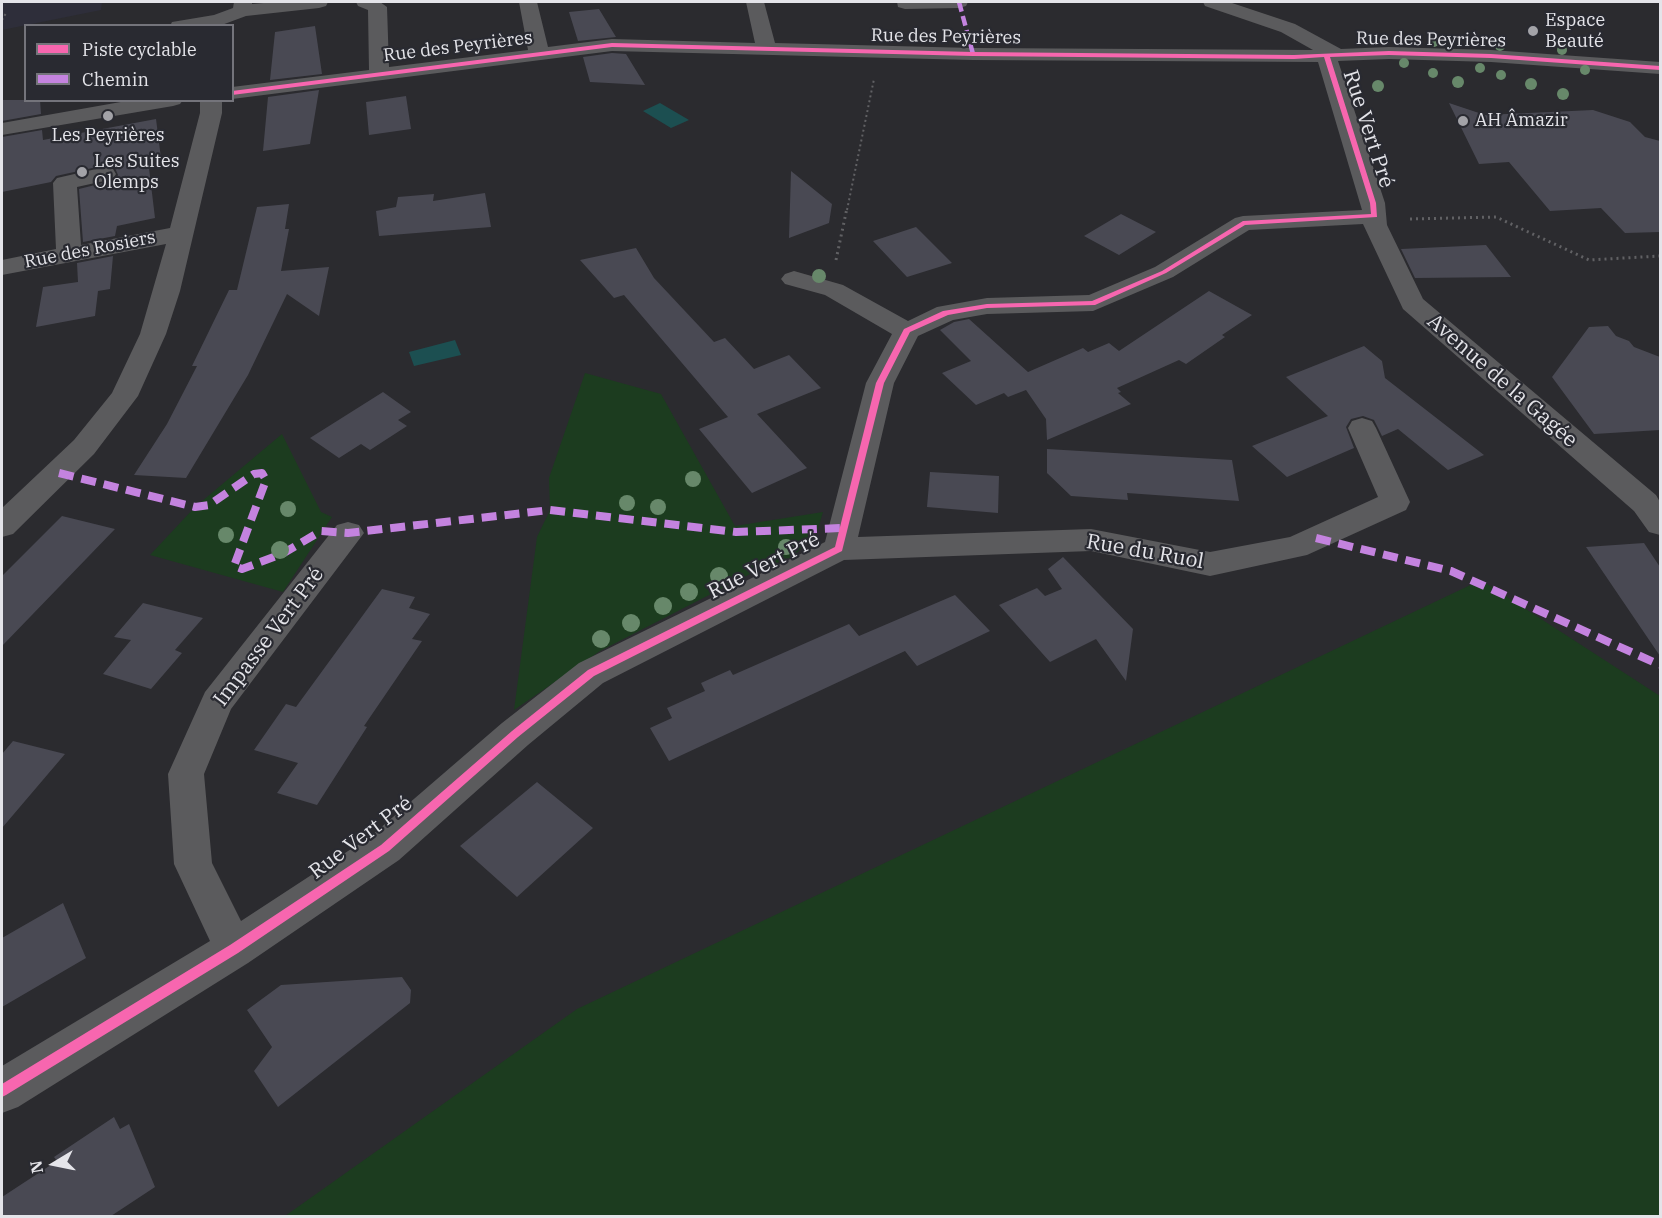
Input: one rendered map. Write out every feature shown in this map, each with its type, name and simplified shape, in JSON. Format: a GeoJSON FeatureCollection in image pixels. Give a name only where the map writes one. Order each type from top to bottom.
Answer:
{"type":"FeatureCollection","features":[{"type":"Feature","properties":{"kind":"street"},"geometry":{"type":"LineString","coordinates":[[192,24],[218,20],[243,6],[319,2]]}},
{"type":"Feature","properties":{"kind":"street"},"geometry":{"type":"LineString","coordinates":[[365,2],[377,7],[379,74]]}},
{"type":"Feature","properties":{"kind":"street"},"geometry":{"type":"LineString","coordinates":[[528,2],[538,53]]}},
{"type":"Feature","properties":{"kind":"street"},"geometry":{"type":"LineString","coordinates":[[755,2],[767,49]]}},
{"type":"Feature","properties":{"kind":"street"},"geometry":{"type":"LineString","coordinates":[[905,3],[959,2]]}},
{"type":"Feature","properties":{"kind":"street"},"geometry":{"type":"LineString","coordinates":[[1212,2],[1287,28],[1333,56]]}},
{"type":"Feature","properties":{"kind":"street"},"geometry":{"type":"LineString","coordinates":[[1283,57],[1287,28]]}},
{"type":"Feature","properties":{"kind":"street","name":"Rue des Peyrières"},"geometry":{"type":"LineString","coordinates":[[234,93],[612,45],[880,52],[1283,57],[1389,53],[1491,56],[1660,68]]}},
{"type":"Feature","properties":{"kind":"street","name":"Rue Vert Pré"},"geometry":{"type":"LineString","coordinates":[[2,1091],[234,949],[385,848],[515,734],[591,674],[838,549],[880,383],[907,332],[946,313],[987,306],[1093,303],[1164,272],[1243,223],[1375,216],[1333,56]]}},
{"type":"Feature","properties":{"kind":"street"},"geometry":{"type":"LineString","coordinates":[[2,129],[161,102]]}},
{"type":"Feature","properties":{"kind":"street"},"geometry":{"type":"LineString","coordinates":[[2,526],[84,447],[124,396],[153,334],[167,291],[211,113],[211,102]]}},
{"type":"Feature","properties":{"kind":"street"},"geometry":{"type":"LineString","coordinates":[[69,254],[65,183],[105,174]]}},
{"type":"Feature","properties":{"kind":"street","name":"Avenue de la Gagée"},"geometry":{"type":"LineString","coordinates":[[1375,216],[1375,225],[1412,303],[1645,503],[1660,524]]}},
{"type":"Feature","properties":{"kind":"street","name":"Rue des Rosiers"},"geometry":{"type":"LineString","coordinates":[[2,267],[180,234]]}},
{"type":"Feature","properties":{"kind":"street"},"geometry":{"type":"LineString","coordinates":[[794,279],[834,290],[907,332]]}},
{"type":"Feature","properties":{"kind":"street","name":"Rue du Ruol"},"geometry":{"type":"LineString","coordinates":[[838,549],[1091,540],[1210,564],[1296,547],[1395,502],[1362,428]]}},
{"type":"Feature","properties":{"kind":"street","name":"Impasse Vert Pré"},"geometry":{"type":"LineString","coordinates":[[234,949],[193,864],[186,774],[217,702],[348,533]]}},
{"type":"Feature","properties":{"kind":"path"},"geometry":{"type":"LineString","coordinates":[[2,20],[6,13]]}},
{"type":"Feature","properties":{"kind":"path"},"geometry":{"type":"LineString","coordinates":[[834,290],[837,257],[880,52]]}},
{"type":"Feature","properties":{"kind":"path"},"geometry":{"type":"LineString","coordinates":[[1375,216],[1392,220],[1496,217],[1589,260],[1660,256]]}},
{"type":"Feature","properties":{"kind":"shaded area"},"geometry":{"type":"Polygon","coordinates":[[[2,2],[102,2],[101,10],[2,30],[2,2]]]}},
{"type":"Feature","properties":{"kind":"green space"},"geometry":{"type":"Polygon","coordinates":[[[585,373],[661,394],[735,526],[823,512],[818,529],[794,556],[752,573],[600,651],[514,710],[537,537],[550,510],[549,478],[585,373]]]}},
{"type":"Feature","properties":{"kind":"green space"},"geometry":{"type":"Polygon","coordinates":[[[282,434],[321,512],[332,517],[283,592],[150,555],[195,507],[282,434]]]}},
{"type":"Feature","properties":{"kind":"green space"},"geometry":{"type":"Polygon","coordinates":[[[1481,580],[1660,696],[1660,1216],[285,1216],[577,1009],[1481,580]]]}},
{"type":"Feature","properties":{"kind":"water"},"geometry":{"type":"Polygon","coordinates":[[[660,103],[689,120],[671,128],[643,111],[660,103]]]}},
{"type":"Feature","properties":{"kind":"water"},"geometry":{"type":"Polygon","coordinates":[[[455,340],[461,355],[414,366],[409,352],[455,340]]]}},
{"type":"Feature","properties":{"kind":"building"},"geometry":{"type":"Polygon","coordinates":[[[599,9],[616,37],[578,41],[569,12],[599,9]]]}},
{"type":"Feature","properties":{"kind":"building"},"geometry":{"type":"Polygon","coordinates":[[[315,26],[322,74],[270,80],[275,32],[315,26]]]}},
{"type":"Feature","properties":{"kind":"building"},"geometry":{"type":"Polygon","coordinates":[[[612,53],[626,54],[645,85],[590,82],[583,57],[612,53]]]}},
{"type":"Feature","properties":{"kind":"building"},"geometry":{"type":"Polygon","coordinates":[[[319,90],[310,144],[263,151],[268,97],[319,90]]]}},
{"type":"Feature","properties":{"kind":"building"},"geometry":{"type":"Polygon","coordinates":[[[406,96],[411,129],[369,135],[366,102],[406,96]]]}},
{"type":"Feature","properties":{"kind":"building"},"geometry":{"type":"Polygon","coordinates":[[[2,100],[40,102],[41,114],[2,121],[2,100]]]}},
{"type":"Feature","properties":{"kind":"building"},"geometry":{"type":"Polygon","coordinates":[[[1449,103],[1485,115],[1593,110],[1630,122],[1645,137],[1660,141],[1660,232],[1625,233],[1601,208],[1550,211],[1509,162],[1479,164],[1449,103]]]}},
{"type":"Feature","properties":{"kind":"building","name":"Les Suites Olemps"},"geometry":{"type":"Polygon","coordinates":[[[156,119],[162,166],[149,168],[155,218],[117,226],[115,236],[83,242],[79,189],[115,180],[118,175],[115,168],[106,165],[56,176],[51,182],[2,192],[2,137],[42,130],[43,140],[156,119]]]}},
{"type":"Feature","properties":{"kind":"building"},"geometry":{"type":"Polygon","coordinates":[[[791,171],[832,204],[829,223],[789,238],[791,171]]]}},
{"type":"Feature","properties":{"kind":"building"},"geometry":{"type":"Polygon","coordinates":[[[485,193],[491,227],[379,236],[376,211],[396,207],[398,197],[434,194],[433,201],[485,193]]]}},
{"type":"Feature","properties":{"kind":"building"},"geometry":{"type":"Polygon","coordinates":[[[289,204],[285,229],[289,229],[281,271],[329,267],[319,316],[287,294],[248,375],[186,478],[134,475],[167,424],[197,366],[192,366],[229,290],[237,290],[257,207],[289,204]]]}},
{"type":"Feature","properties":{"kind":"building"},"geometry":{"type":"Polygon","coordinates":[[[1121,214],[1156,232],[1119,255],[1084,236],[1121,214]]]}},
{"type":"Feature","properties":{"kind":"building"},"geometry":{"type":"Polygon","coordinates":[[[916,227],[952,263],[907,277],[873,241],[916,227]]]}},
{"type":"Feature","properties":{"kind":"building"},"geometry":{"type":"Polygon","coordinates":[[[1486,245],[1511,277],[1415,278],[1401,249],[1486,245]]]}},
{"type":"Feature","properties":{"kind":"building"},"geometry":{"type":"Polygon","coordinates":[[[636,248],[654,278],[714,342],[725,338],[754,369],[789,355],[821,388],[757,414],[807,468],[752,493],[699,429],[728,417],[624,295],[614,298],[580,260],[636,248]]]}},
{"type":"Feature","properties":{"kind":"building"},"geometry":{"type":"Polygon","coordinates":[[[113,256],[110,289],[98,291],[95,316],[36,327],[43,287],[78,282],[77,263],[113,256]]]}},
{"type":"Feature","properties":{"kind":"building"},"geometry":{"type":"Polygon","coordinates":[[[1209,291],[1252,315],[1222,335],[1225,337],[1186,364],[1179,360],[1117,388],[1121,392],[1118,393],[1131,404],[1047,440],[1046,419],[1026,390],[1008,397],[1004,393],[976,405],[942,373],[971,361],[940,330],[954,322],[969,319],[1028,372],[1083,348],[1088,352],[1109,343],[1119,351],[1209,291]]]}},
{"type":"Feature","properties":{"kind":"building"},"geometry":{"type":"Polygon","coordinates":[[[1608,326],[1616,336],[1629,341],[1634,347],[1660,357],[1660,430],[1594,434],[1552,377],[1589,327],[1608,326]]]}},
{"type":"Feature","properties":{"kind":"building"},"geometry":{"type":"Polygon","coordinates":[[[1364,346],[1382,361],[1385,378],[1484,455],[1448,470],[1398,429],[1382,436],[1374,420],[1363,416],[1351,419],[1346,427],[1354,448],[1287,477],[1252,446],[1328,416],[1286,377],[1364,346]]]}},
{"type":"Feature","properties":{"kind":"building"},"geometry":{"type":"Polygon","coordinates":[[[383,392],[411,412],[398,420],[407,426],[370,450],[361,444],[339,458],[310,438],[383,392]]]}},
{"type":"Feature","properties":{"kind":"building"},"geometry":{"type":"Polygon","coordinates":[[[1047,449],[1232,460],[1239,501],[1127,493],[1128,500],[1071,496],[1047,473],[1047,449]]]}},
{"type":"Feature","properties":{"kind":"building"},"geometry":{"type":"Polygon","coordinates":[[[930,472],[999,476],[998,513],[927,507],[930,472]]]}},
{"type":"Feature","properties":{"kind":"building"},"geometry":{"type":"Polygon","coordinates":[[[62,516],[115,529],[2,646],[2,576],[62,516]]]}},
{"type":"Feature","properties":{"kind":"building"},"geometry":{"type":"Polygon","coordinates":[[[1644,543],[1660,567],[1660,656],[1586,547],[1644,543]]]}},
{"type":"Feature","properties":{"kind":"building"},"geometry":{"type":"Polygon","coordinates":[[[1063,557],[1133,629],[1126,681],[1096,639],[1050,662],[999,605],[1037,588],[1045,596],[1062,589],[1048,569],[1063,557]]]}},
{"type":"Feature","properties":{"kind":"building"},"geometry":{"type":"Polygon","coordinates":[[[382,589],[415,597],[409,608],[430,614],[412,639],[422,641],[364,726],[367,727],[317,805],[277,793],[298,763],[254,750],[286,704],[296,707],[382,589]]]}},
{"type":"Feature","properties":{"kind":"building"},"geometry":{"type":"Polygon","coordinates":[[[955,595],[990,631],[917,666],[905,651],[669,761],[650,728],[672,718],[667,708],[705,691],[701,683],[730,670],[733,675],[849,624],[859,636],[955,595]]]}},
{"type":"Feature","properties":{"kind":"building"},"geometry":{"type":"Polygon","coordinates":[[[143,603],[203,618],[175,650],[182,653],[151,689],[103,674],[131,640],[114,637],[143,603]]]}},
{"type":"Feature","properties":{"kind":"building"},"geometry":{"type":"Polygon","coordinates":[[[13,741],[65,754],[2,828],[2,754],[13,741]]]}},
{"type":"Feature","properties":{"kind":"building"},"geometry":{"type":"Polygon","coordinates":[[[537,782],[593,828],[517,897],[460,846],[537,782]]]}},
{"type":"Feature","properties":{"kind":"building"},"geometry":{"type":"Polygon","coordinates":[[[63,903],[86,958],[2,1007],[2,938],[63,903]]]}},
{"type":"Feature","properties":{"kind":"building"},"geometry":{"type":"Polygon","coordinates":[[[402,977],[411,990],[410,1003],[278,1107],[254,1071],[272,1047],[247,1010],[281,985],[402,977]]]}},
{"type":"Feature","properties":{"kind":"building"},"geometry":{"type":"Polygon","coordinates":[[[114,1117],[120,1129],[129,1124],[155,1187],[111,1216],[2,1216],[2,1197],[57,1161],[54,1157],[114,1117]]]}},
{"type":"Feature","properties":{"kind":"marked path"},"geometry":{"type":"LineString","coordinates":[[959,2],[973,54]]}},
{"type":"Feature","properties":{"kind":"marked path"},"geometry":{"type":"LineString","coordinates":[[59,473],[195,507],[209,505],[254,474],[262,473],[266,480],[234,566],[242,569],[282,554],[321,531],[348,533],[550,510],[736,532],[843,528]]}},
{"type":"Feature","properties":{"kind":"marked path"},"geometry":{"type":"LineString","coordinates":[[1316,538],[1451,571],[1660,665]]}},
{"type":"Feature","properties":{"kind":"cycle path"},"geometry":{"type":"LineString","coordinates":[[234,93],[612,45],[973,54],[1294,57],[1389,53],[1491,56],[1660,68]]}},
{"type":"Feature","properties":{"kind":"cycle path"},"geometry":{"type":"LineString","coordinates":[[2,1091],[234,949],[385,848],[515,734],[591,673],[839,549],[880,383],[907,331],[946,313],[987,306],[1093,303],[1164,272],[1243,223],[1375,216],[1373,203],[1327,57]]}},
{"type":"Feature","properties":{"kind":"place","name":"Espace Beauté"},"geometry":{"type":"Point","coordinates":[1533,31]}},
{"type":"Feature","properties":{"kind":"place","name":"Les Peyrières"},"geometry":{"type":"Point","coordinates":[108,116]}},
{"type":"Feature","properties":{"kind":"place","name":"AH Âmazir"},"geometry":{"type":"Point","coordinates":[1463,121]}},
{"type":"Feature","properties":{"kind":"place","name":"Les Suites Olemps"},"geometry":{"type":"Point","coordinates":[82,172]}}]}
